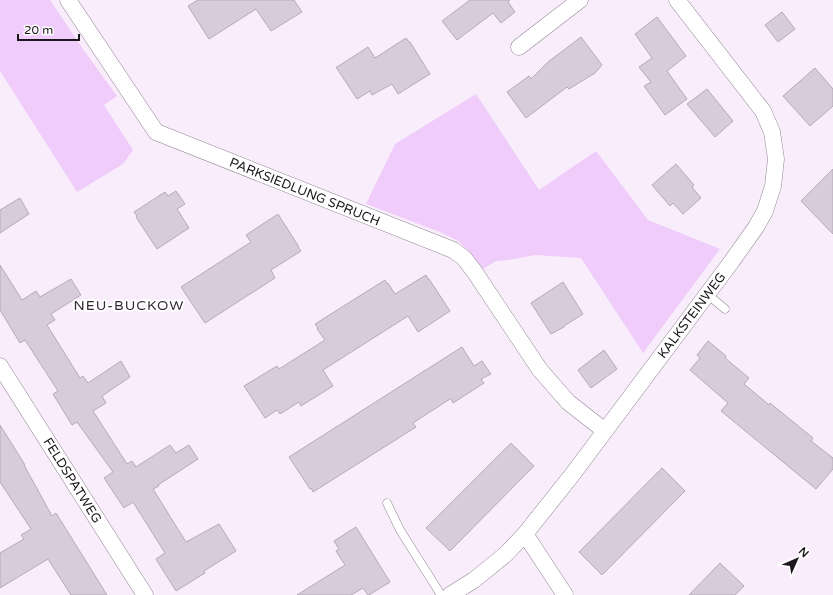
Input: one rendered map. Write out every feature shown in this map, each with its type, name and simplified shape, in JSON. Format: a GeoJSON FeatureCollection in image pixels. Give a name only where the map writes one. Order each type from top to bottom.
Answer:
{"type":"FeatureCollection","features":[{"type":"Feature","properties":{"kind":"street","name":"PARKSIEDLUNG SPRUCH"},"geometry":{"type":"LineString","coordinates":[[68,0],[156,132],[453,250],[464,258],[474,271],[540,370],[568,402],[605,431]]}},
{"type":"Feature","properties":{"kind":"street"},"geometry":{"type":"LineString","coordinates":[[519,47],[580,0]]}},
{"type":"Feature","properties":{"kind":"street","name":"KALKSTEINWEG"},"geometry":{"type":"LineString","coordinates":[[450,595],[474,580],[506,554],[525,534],[577,469],[732,261],[765,212],[774,186],[776,159],[772,132],[763,112],[677,0]]}},
{"type":"Feature","properties":{"kind":"street","name":"FELDSPATWEG"},"geometry":{"type":"LineString","coordinates":[[0,366],[145,595]]}},
{"type":"Feature","properties":{"kind":"street"},"geometry":{"type":"LineString","coordinates":[[525,534],[565,595]]}},
{"type":"Feature","properties":{"kind":"lane"},"geometry":{"type":"LineString","coordinates":[[707,294],[725,309]]}},
{"type":"Feature","properties":{"kind":"lane"},"geometry":{"type":"LineString","coordinates":[[387,503],[400,530],[441,595]]}},
{"type":"Feature","properties":{"kind":"shaded area"},"geometry":{"type":"Polygon","coordinates":[[[0,0],[50,0],[117,96],[104,105],[133,150],[123,164],[77,192],[0,71],[0,0]]]}},
{"type":"Feature","properties":{"kind":"shaded area"},"geometry":{"type":"Polygon","coordinates":[[[476,94],[539,190],[596,151],[648,220],[720,249],[643,353],[581,258],[535,255],[496,261],[483,269],[471,253],[458,241],[440,232],[366,204],[395,144],[476,94]]]}},
{"type":"Feature","properties":{"kind":"building"},"geometry":{"type":"Polygon","coordinates":[[[198,0],[294,0],[302,12],[271,31],[256,9],[209,39],[188,6],[198,0]]]}},
{"type":"Feature","properties":{"kind":"building"},"geometry":{"type":"Polygon","coordinates":[[[470,0],[510,0],[508,2],[515,12],[501,23],[493,13],[457,40],[442,21],[470,0]]]}},
{"type":"Feature","properties":{"kind":"building"},"geometry":{"type":"Polygon","coordinates":[[[782,12],[795,29],[778,42],[765,25],[782,12]]]}},
{"type":"Feature","properties":{"kind":"building"},"geometry":{"type":"Polygon","coordinates":[[[657,17],[686,56],[667,71],[687,99],[665,115],[644,86],[651,82],[639,67],[652,58],[635,34],[657,17]]]}},
{"type":"Feature","properties":{"kind":"building"},"geometry":{"type":"Polygon","coordinates":[[[581,37],[602,65],[595,73],[569,89],[567,87],[526,118],[507,92],[529,76],[531,79],[548,62],[581,37]]]}},
{"type":"Feature","properties":{"kind":"building"},"geometry":{"type":"Polygon","coordinates":[[[406,38],[430,74],[398,94],[392,84],[372,95],[370,91],[357,99],[336,67],[368,47],[375,58],[406,38]]]}},
{"type":"Feature","properties":{"kind":"building"},"geometry":{"type":"Polygon","coordinates":[[[815,68],[833,89],[833,106],[810,126],[783,96],[815,68]]]}},
{"type":"Feature","properties":{"kind":"building"},"geometry":{"type":"Polygon","coordinates":[[[707,89],[733,121],[715,137],[687,104],[707,89]]]}},
{"type":"Feature","properties":{"kind":"building"},"geometry":{"type":"Polygon","coordinates":[[[676,164],[694,185],[692,187],[701,198],[683,214],[673,203],[670,206],[652,185],[676,164]]]}},
{"type":"Feature","properties":{"kind":"building"},"geometry":{"type":"Polygon","coordinates":[[[833,169],[833,234],[801,201],[833,169]]]}},
{"type":"Feature","properties":{"kind":"building"},"geometry":{"type":"Polygon","coordinates":[[[176,191],[185,204],[177,209],[189,228],[157,249],[134,212],[165,192],[168,196],[176,191]]]}},
{"type":"Feature","properties":{"kind":"building"},"geometry":{"type":"Polygon","coordinates":[[[20,198],[29,214],[0,233],[0,210],[20,198]]]}},
{"type":"Feature","properties":{"kind":"building"},"geometry":{"type":"Polygon","coordinates":[[[278,214],[301,251],[271,270],[275,278],[205,323],[181,287],[251,242],[246,235],[278,214]]]}},
{"type":"Feature","properties":{"kind":"building"},"geometry":{"type":"Polygon","coordinates":[[[0,265],[22,300],[36,291],[40,297],[71,279],[81,295],[51,314],[55,320],[47,325],[80,378],[83,376],[88,383],[121,361],[130,377],[102,396],[106,403],[93,411],[127,464],[132,461],[136,467],[170,445],[176,453],[189,445],[198,459],[153,489],[186,542],[219,524],[236,551],[176,591],[156,559],[165,553],[133,502],[124,508],[104,478],[113,472],[77,422],[72,425],[53,394],[58,391],[25,340],[20,343],[0,310],[0,265]]]}},
{"type":"Feature","properties":{"kind":"building"},"geometry":{"type":"Polygon","coordinates":[[[426,275],[450,311],[418,332],[408,316],[323,370],[333,386],[301,406],[299,402],[280,414],[277,410],[265,418],[244,386],[277,366],[279,369],[325,340],[315,324],[385,280],[395,294],[426,275]]]}},
{"type":"Feature","properties":{"kind":"building"},"geometry":{"type":"Polygon","coordinates":[[[563,282],[583,314],[551,334],[531,303],[563,282]]]}},
{"type":"Feature","properties":{"kind":"building"},"geometry":{"type":"Polygon","coordinates":[[[708,341],[726,356],[725,358],[749,378],[744,384],[813,438],[811,441],[833,458],[833,469],[816,489],[721,411],[728,403],[690,370],[700,358],[697,355],[708,341]]]}},
{"type":"Feature","properties":{"kind":"building"},"geometry":{"type":"Polygon","coordinates":[[[462,347],[474,366],[482,361],[491,374],[481,379],[484,383],[453,403],[450,399],[413,423],[416,427],[313,492],[311,488],[310,489],[289,457],[462,347]]]}},
{"type":"Feature","properties":{"kind":"building"},"geometry":{"type":"Polygon","coordinates":[[[604,350],[617,369],[591,388],[578,370],[604,350]]]}},
{"type":"Feature","properties":{"kind":"building"},"geometry":{"type":"Polygon","coordinates":[[[0,425],[25,465],[52,516],[56,513],[107,595],[71,595],[48,559],[0,588],[0,553],[24,539],[21,535],[31,529],[0,482],[0,425]]]}},
{"type":"Feature","properties":{"kind":"building"},"geometry":{"type":"Polygon","coordinates":[[[511,443],[534,466],[450,551],[426,528],[511,443]]]}},
{"type":"Feature","properties":{"kind":"building"},"geometry":{"type":"Polygon","coordinates":[[[662,468],[685,491],[602,575],[579,552],[662,468]]]}},
{"type":"Feature","properties":{"kind":"building"},"geometry":{"type":"Polygon","coordinates":[[[356,527],[390,582],[369,595],[363,588],[351,595],[297,595],[345,565],[336,551],[339,549],[334,541],[356,527]]]}},
{"type":"Feature","properties":{"kind":"building"},"geometry":{"type":"Polygon","coordinates":[[[720,563],[744,586],[735,595],[689,595],[720,563]]]}},
{"type":"Feature","properties":{"kind":"district","name":"NEU-BUCKOW"},"geometry":{"type":"Point","coordinates":[129,305]}}]}
